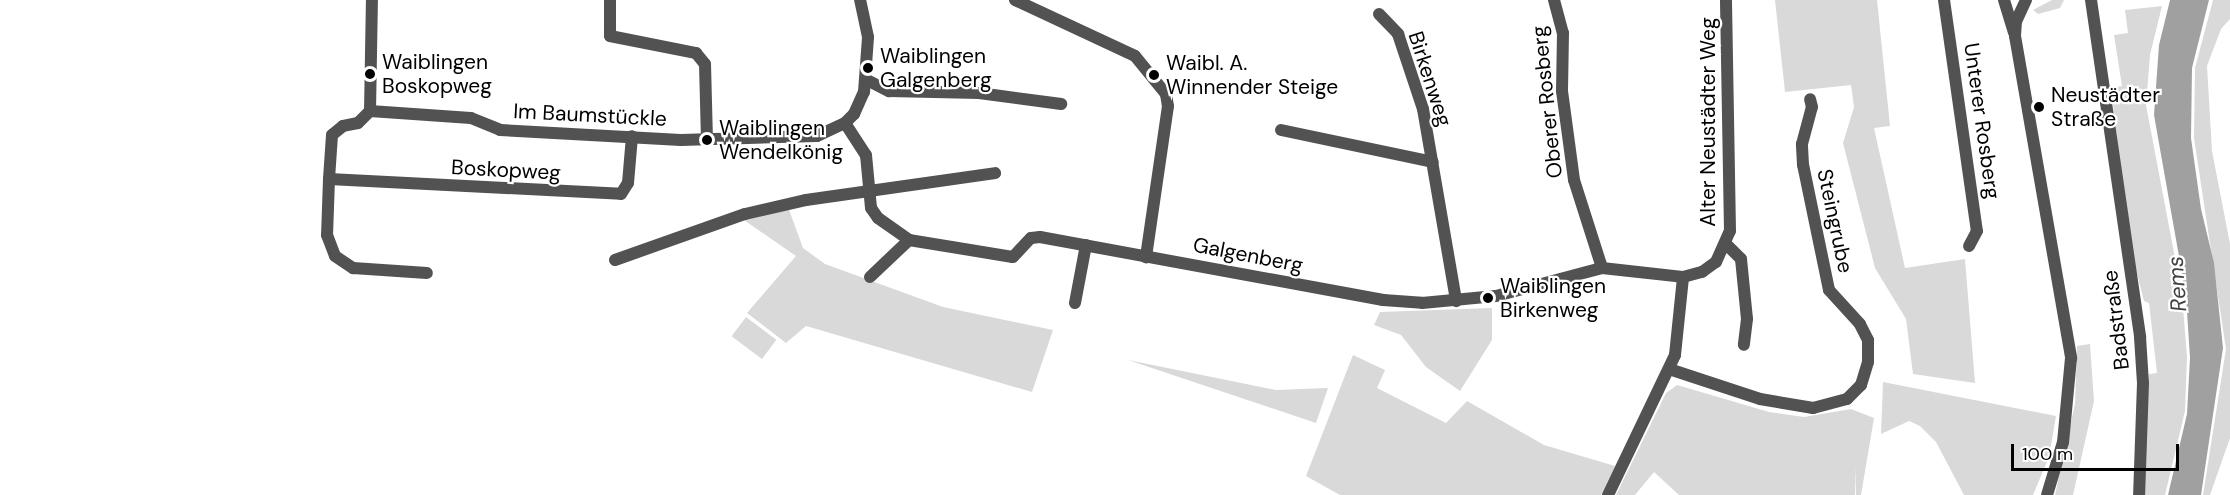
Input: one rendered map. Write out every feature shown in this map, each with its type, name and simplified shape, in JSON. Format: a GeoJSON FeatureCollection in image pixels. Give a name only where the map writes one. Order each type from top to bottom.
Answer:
{"type":"FeatureCollection","features":[{"type":"Feature","properties":{"kind":"street"},"geometry":{"type":"LineString","coordinates":[[372,0],[370,111],[358,123],[343,126],[332,135],[327,235],[334,256],[353,268],[427,273]]}},
{"type":"Feature","properties":{"kind":"street"},"geometry":{"type":"LineString","coordinates":[[610,0],[610,36],[696,52],[705,64],[707,140]]}},
{"type":"Feature","properties":{"kind":"street"},"geometry":{"type":"LineString","coordinates":[[860,0],[868,37],[867,80],[860,102],[845,123],[866,155],[871,208],[878,218],[909,240],[870,277]]}},
{"type":"Feature","properties":{"kind":"street"},"geometry":{"type":"LineString","coordinates":[[1015,0],[1135,56],[1166,94],[1168,106],[1146,256]]}},
{"type":"Feature","properties":{"kind":"street","name":"Oberer Rosberg"},"geometry":{"type":"LineString","coordinates":[[1554,0],[1563,33],[1562,91],[1574,180],[1602,267]]}},
{"type":"Feature","properties":{"kind":"street","name":"Alter Neustädter Weg"},"geometry":{"type":"LineString","coordinates":[[1683,277],[1708,268],[1726,244],[1731,201],[1726,0]]}},
{"type":"Feature","properties":{"kind":"street","name":"Unterer Rosberg"},"geometry":{"type":"LineString","coordinates":[[1944,0],[1977,231],[1970,246]]}},
{"type":"Feature","properties":{"kind":"street"},"geometry":{"type":"LineString","coordinates":[[2004,0],[2015,36],[2071,357],[2063,442],[2047,495]]}},
{"type":"Feature","properties":{"kind":"street"},"geometry":{"type":"LineString","coordinates":[[2015,36],[2016,21],[2026,0]]}},
{"type":"Feature","properties":{"kind":"street","name":"Badstraße"},"geometry":{"type":"LineString","coordinates":[[2091,0],[2140,337],[2143,383],[2139,495]]}},
{"type":"Feature","properties":{"kind":"street","name":"Birkenweg"},"geometry":{"type":"LineString","coordinates":[[1379,14],[1398,34],[1423,109],[1456,301]]}},
{"type":"Feature","properties":{"kind":"street"},"geometry":{"type":"LineString","coordinates":[[867,80],[889,91],[979,93],[1060,104]]}},
{"type":"Feature","properties":{"kind":"street","name":"Steingrube"},"geometry":{"type":"LineString","coordinates":[[1669,369],[1749,396],[1813,408],[1847,399],[1861,385],[1868,362],[1868,340],[1860,324],[1829,290],[1803,165],[1802,144],[1812,107],[1810,99]]}},
{"type":"Feature","properties":{"kind":"street","name":"Im Baumstückle"},"geometry":{"type":"LineString","coordinates":[[370,111],[471,118],[500,130],[707,140],[817,136],[845,123]]}},
{"type":"Feature","properties":{"kind":"street","name":"Birkenweg"},"geometry":{"type":"LineString","coordinates":[[1281,130],[1433,162]]}},
{"type":"Feature","properties":{"kind":"street","name":"Boskopweg"},"geometry":{"type":"LineString","coordinates":[[329,179],[621,194],[628,183],[632,136]]}},
{"type":"Feature","properties":{"kind":"street"},"geometry":{"type":"LineString","coordinates":[[615,260],[745,214],[868,188],[995,173]]}},
{"type":"Feature","properties":{"kind":"street","name":"Galgenberg"},"geometry":{"type":"LineString","coordinates":[[909,240],[1014,257],[1031,238],[1086,245],[1383,300],[1456,301],[1496,296],[1602,267],[1683,277]]}},
{"type":"Feature","properties":{"kind":"street","name":"Alter Neustädter Weg"},"geometry":{"type":"LineString","coordinates":[[1726,244],[1741,259],[1746,319],[1744,345]]}},
{"type":"Feature","properties":{"kind":"street"},"geometry":{"type":"LineString","coordinates":[[1076,303],[1086,245]]}},
{"type":"Feature","properties":{"kind":"street"},"geometry":{"type":"LineString","coordinates":[[1608,495],[1669,369],[1676,346],[1683,277]]}},
{"type":"Feature","properties":{"kind":"shaded area"},"geometry":{"type":"Polygon","coordinates":[[[1775,0],[1877,0],[1890,126],[1874,128],[1905,268],[1965,259],[1975,383],[1913,374],[1906,319],[1875,268],[1843,143],[1854,107],[1851,85],[1785,92],[1775,0]]]}},
{"type":"Feature","properties":{"kind":"shaded area"},"geometry":{"type":"Polygon","coordinates":[[[2052,0],[2064,0],[2060,8],[2038,14],[2033,10],[2052,0]]]}},
{"type":"Feature","properties":{"kind":"shaded area"},"geometry":{"type":"Polygon","coordinates":[[[2170,0],[2209,0],[2192,68],[2191,138],[2201,209],[2214,263],[2223,348],[2201,495],[2168,495],[2187,414],[2190,358],[2186,296],[2154,115],[2159,45],[2170,0]]]}},
{"type":"Feature","properties":{"kind":"shaded area"},"geometry":{"type":"Polygon","coordinates":[[[2213,0],[2230,0],[2230,19],[2221,29],[2207,66],[2212,151],[2230,244],[2230,438],[2210,495],[2203,495],[2226,349],[2194,138],[2195,68],[2213,0]]]}},
{"type":"Feature","properties":{"kind":"shaded area"},"geometry":{"type":"Polygon","coordinates":[[[2162,6],[2150,55],[2146,105],[2182,295],[2187,357],[2185,411],[2165,495],[2142,495],[2149,374],[2157,373],[2149,303],[2144,301],[2131,250],[2111,88],[2122,86],[2114,35],[2128,33],[2125,10],[2162,6]]]}},
{"type":"Feature","properties":{"kind":"shaded area"},"geometry":{"type":"Polygon","coordinates":[[[788,207],[803,248],[825,264],[943,307],[1053,330],[1032,392],[806,326],[786,343],[747,313],[796,256],[741,218],[788,207]]]}},
{"type":"Feature","properties":{"kind":"shaded area"},"geometry":{"type":"Polygon","coordinates":[[[1492,308],[1492,340],[1460,391],[1426,367],[1401,335],[1374,325],[1380,312],[1492,308]]]}},
{"type":"Feature","properties":{"kind":"shaded area"},"geometry":{"type":"Polygon","coordinates":[[[746,317],[776,340],[762,359],[732,336],[746,317]]]}},
{"type":"Feature","properties":{"kind":"shaded area"},"geometry":{"type":"Polygon","coordinates":[[[2090,344],[2094,401],[2073,495],[2055,495],[2075,404],[2077,346],[2090,344]]]}},
{"type":"Feature","properties":{"kind":"shaded area"},"geometry":{"type":"Polygon","coordinates":[[[1353,355],[1385,370],[1377,388],[1446,423],[1467,401],[1544,445],[1615,466],[1601,495],[1340,495],[1306,476],[1353,355]]]}},
{"type":"Feature","properties":{"kind":"shaded area"},"geometry":{"type":"Polygon","coordinates":[[[1128,360],[1276,390],[1328,388],[1316,423],[1128,360]]]}},
{"type":"Feature","properties":{"kind":"shaded area"},"geometry":{"type":"Polygon","coordinates":[[[1883,382],[2056,416],[2049,457],[2033,495],[1964,495],[1936,442],[1920,426],[1909,421],[1881,434],[1883,382]]]}},
{"type":"Feature","properties":{"kind":"shaded area"},"geometry":{"type":"Polygon","coordinates":[[[1677,385],[1769,412],[1804,417],[1851,409],[1874,418],[1861,495],[1856,495],[1855,466],[1855,495],[1679,495],[1654,472],[1635,495],[1616,495],[1666,393],[1677,385]]]}},
{"type":"Feature","properties":{"kind":"place","name":"Waiblingen Galgenberg"},"geometry":{"type":"Point","coordinates":[868,68]}},
{"type":"Feature","properties":{"kind":"place","name":"Waiblingen Boskopweg"},"geometry":{"type":"Point","coordinates":[370,74]}},
{"type":"Feature","properties":{"kind":"place","name":"Waibl. A. Winnender Steige"},"geometry":{"type":"Point","coordinates":[1154,75]}},
{"type":"Feature","properties":{"kind":"place","name":"Neustädter Straße"},"geometry":{"type":"Point","coordinates":[2039,107]}},
{"type":"Feature","properties":{"kind":"place","name":"Waiblingen Wendelkönig"},"geometry":{"type":"Point","coordinates":[707,140]}},
{"type":"Feature","properties":{"kind":"place","name":"Waiblingen Birkenweg"},"geometry":{"type":"Point","coordinates":[1488,298]}},
{"type":"Feature","properties":{"kind":"water label","name":"Rems"},"geometry":{"type":"Point","coordinates":[2177,284]}}]}
